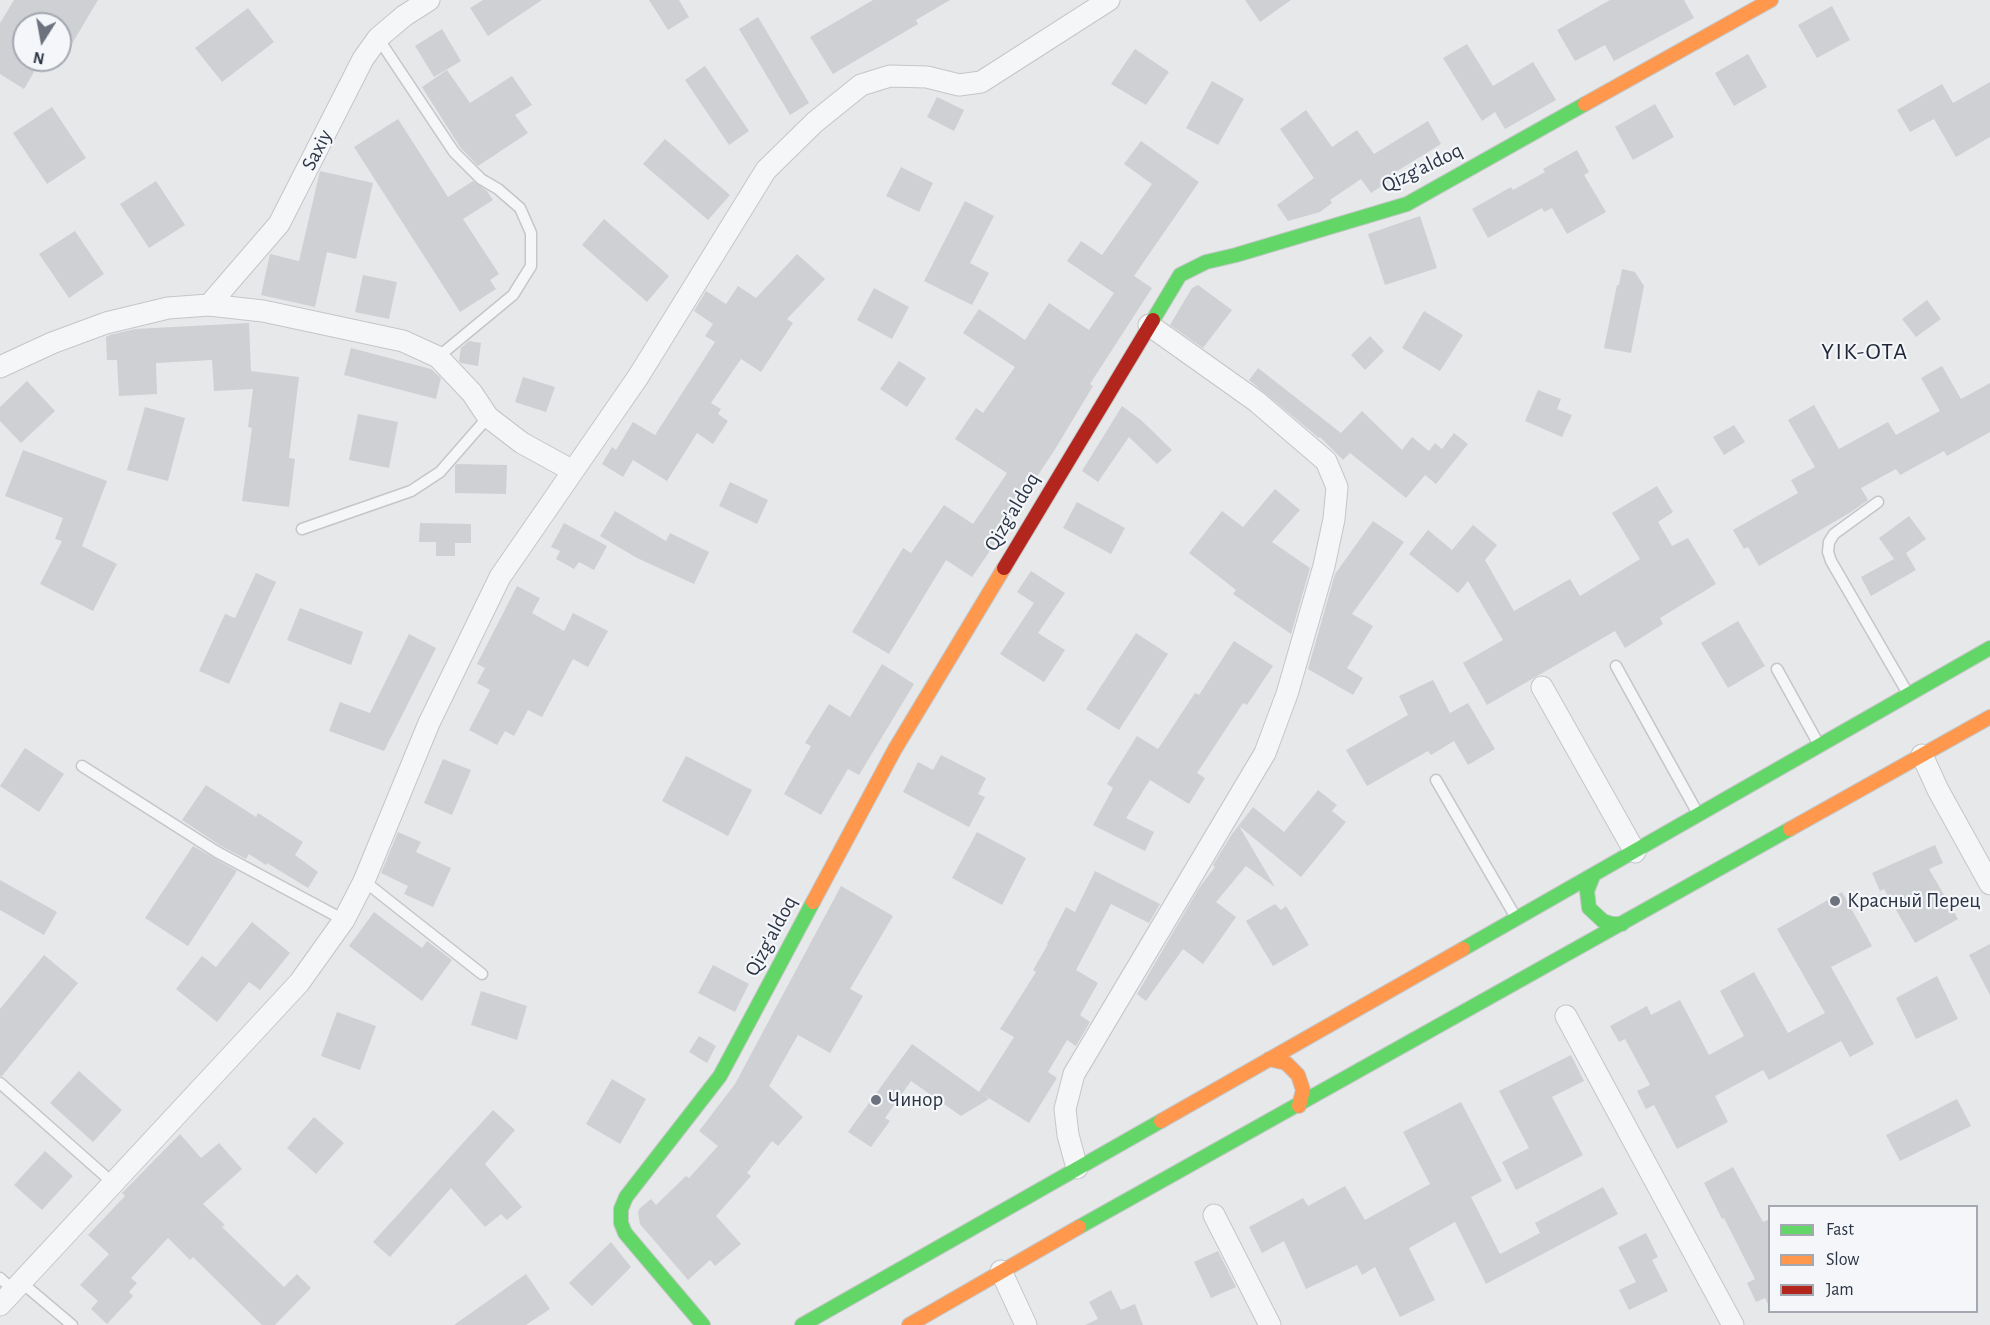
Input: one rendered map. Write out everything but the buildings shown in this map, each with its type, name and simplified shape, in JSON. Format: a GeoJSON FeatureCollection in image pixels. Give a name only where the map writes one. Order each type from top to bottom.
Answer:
{"type":"FeatureCollection","features":[{"type":"Feature","properties":{"kind":"main road","name":"Qizg'aldoq"},"geometry":{"type":"LineString","coordinates":[[703,1325],[625,1233],[621,1223],[621,1209],[626,1197],[720,1076],[895,749],[1180,274],[1206,262],[1407,204],[1771,0]]}},
{"type":"Feature","properties":{"kind":"main road"},"geometry":{"type":"LineString","coordinates":[[802,1325],[1990,648]]}},
{"type":"Feature","properties":{"kind":"main road"},"geometry":{"type":"LineString","coordinates":[[909,1325],[1001,1271],[1990,717]]}},
{"type":"Feature","properties":{"kind":"main road"},"geometry":{"type":"LineString","coordinates":[[1593,876],[1587,891],[1589,908],[1603,921],[1622,924]]}},
{"type":"Feature","properties":{"kind":"main road"},"geometry":{"type":"LineString","coordinates":[[1269,1059],[1286,1063],[1298,1075],[1303,1090],[1299,1106]]}},
{"type":"Feature","properties":{"kind":"street","name":"Saxiy"},"geometry":{"type":"LineString","coordinates":[[209,305],[279,224],[363,59],[378,38],[404,16],[429,0]]}},
{"type":"Feature","properties":{"kind":"street"},"geometry":{"type":"LineString","coordinates":[[9,1289],[113,1183],[299,983],[344,920],[364,881],[429,723],[500,577],[638,376],[766,170],[815,122],[861,85],[890,76],[927,77],[959,84],[981,82],[1109,0]]}},
{"type":"Feature","properties":{"kind":"street"},"geometry":{"type":"LineString","coordinates":[[0,367],[52,343],[106,323],[168,308],[209,305],[263,311],[403,341],[438,357],[472,393],[488,417],[522,443],[573,471]]}},
{"type":"Feature","properties":{"kind":"street"},"geometry":{"type":"LineString","coordinates":[[1077,1168],[1068,1135],[1065,1109],[1074,1074],[1264,753],[1287,694],[1324,566],[1334,519],[1337,487],[1326,461],[1256,401],[1149,325]]}},
{"type":"Feature","properties":{"kind":"street"},"geometry":{"type":"LineString","coordinates":[[1542,687],[1635,852]]}},
{"type":"Feature","properties":{"kind":"street"},"geometry":{"type":"LineString","coordinates":[[1922,755],[1938,790],[1990,884]]}},
{"type":"Feature","properties":{"kind":"street"},"geometry":{"type":"LineString","coordinates":[[1566,1016],[1733,1325]]}},
{"type":"Feature","properties":{"kind":"street"},"geometry":{"type":"LineString","coordinates":[[1214,1215],[1270,1325]]}},
{"type":"Feature","properties":{"kind":"street"},"geometry":{"type":"LineString","coordinates":[[1001,1271],[1026,1325]]}},
{"type":"Feature","properties":{"kind":"lane"},"geometry":{"type":"LineString","coordinates":[[378,38],[454,152],[481,179],[498,189],[520,208],[531,233],[531,266],[513,295],[438,357]]}},
{"type":"Feature","properties":{"kind":"lane"},"geometry":{"type":"LineString","coordinates":[[302,529],[411,491],[440,472],[488,417]]}},
{"type":"Feature","properties":{"kind":"lane"},"geometry":{"type":"LineString","coordinates":[[1878,501],[1834,534],[1829,542],[1828,552],[1831,561],[1909,694]]}},
{"type":"Feature","properties":{"kind":"lane"},"geometry":{"type":"LineString","coordinates":[[1616,666],[1699,815]]}},
{"type":"Feature","properties":{"kind":"lane"},"geometry":{"type":"LineString","coordinates":[[1777,669],[1820,746]]}},
{"type":"Feature","properties":{"kind":"lane"},"geometry":{"type":"LineString","coordinates":[[82,766],[217,852],[344,920]]}},
{"type":"Feature","properties":{"kind":"lane"},"geometry":{"type":"LineString","coordinates":[[1436,780],[1516,919]]}},
{"type":"Feature","properties":{"kind":"lane"},"geometry":{"type":"LineString","coordinates":[[364,881],[482,974]]}},
{"type":"Feature","properties":{"kind":"lane"},"geometry":{"type":"LineString","coordinates":[[0,1083],[113,1183]]}},
{"type":"Feature","properties":{"kind":"lane"},"geometry":{"type":"LineString","coordinates":[[9,1289],[72,1325]]}},
{"type":"Feature","properties":{"kind":"traffic: fast"},"geometry":{"type":"LineString","coordinates":[[1153,320],[1180,275],[1206,262],[1407,204],[1585,104]]}},
{"type":"Feature","properties":{"kind":"traffic: fast"},"geometry":{"type":"LineString","coordinates":[[1463,949],[1990,648]]}},
{"type":"Feature","properties":{"kind":"traffic: fast"},"geometry":{"type":"LineString","coordinates":[[1079,1227],[1790,829]]}},
{"type":"Feature","properties":{"kind":"traffic: fast"},"geometry":{"type":"LineString","coordinates":[[1593,876],[1587,891],[1589,908],[1603,921],[1622,924]]}},
{"type":"Feature","properties":{"kind":"traffic: fast"},"geometry":{"type":"LineString","coordinates":[[703,1325],[625,1233],[621,1223],[621,1209],[626,1197],[720,1076],[813,902]]}},
{"type":"Feature","properties":{"kind":"traffic: fast"},"geometry":{"type":"LineString","coordinates":[[802,1325],[1161,1121]]}},
{"type":"Feature","properties":{"kind":"traffic: slow"},"geometry":{"type":"LineString","coordinates":[[1585,104],[1771,0]]}},
{"type":"Feature","properties":{"kind":"traffic: slow"},"geometry":{"type":"LineString","coordinates":[[813,902],[895,749],[1004,568]]}},
{"type":"Feature","properties":{"kind":"traffic: slow"},"geometry":{"type":"LineString","coordinates":[[1790,829],[1990,717]]}},
{"type":"Feature","properties":{"kind":"traffic: slow"},"geometry":{"type":"LineString","coordinates":[[1161,1121],[1463,949]]}},
{"type":"Feature","properties":{"kind":"traffic: slow"},"geometry":{"type":"LineString","coordinates":[[1269,1059],[1286,1063],[1298,1075],[1303,1090],[1299,1106]]}},
{"type":"Feature","properties":{"kind":"traffic: slow"},"geometry":{"type":"LineString","coordinates":[[909,1325],[1079,1227]]}},
{"type":"Feature","properties":{"kind":"traffic: jam"},"geometry":{"type":"LineString","coordinates":[[1004,568],[1153,320]]}},
{"type":"Feature","properties":{"kind":"place","name":"Красный Перец"},"geometry":{"type":"Point","coordinates":[1835,901]}},
{"type":"Feature","properties":{"kind":"place","name":"Чинор"},"geometry":{"type":"Point","coordinates":[876,1100]}},
{"type":"Feature","properties":{"kind":"district","name":"YIK-OTA"},"geometry":{"type":"Point","coordinates":[1865,352]}}]}
